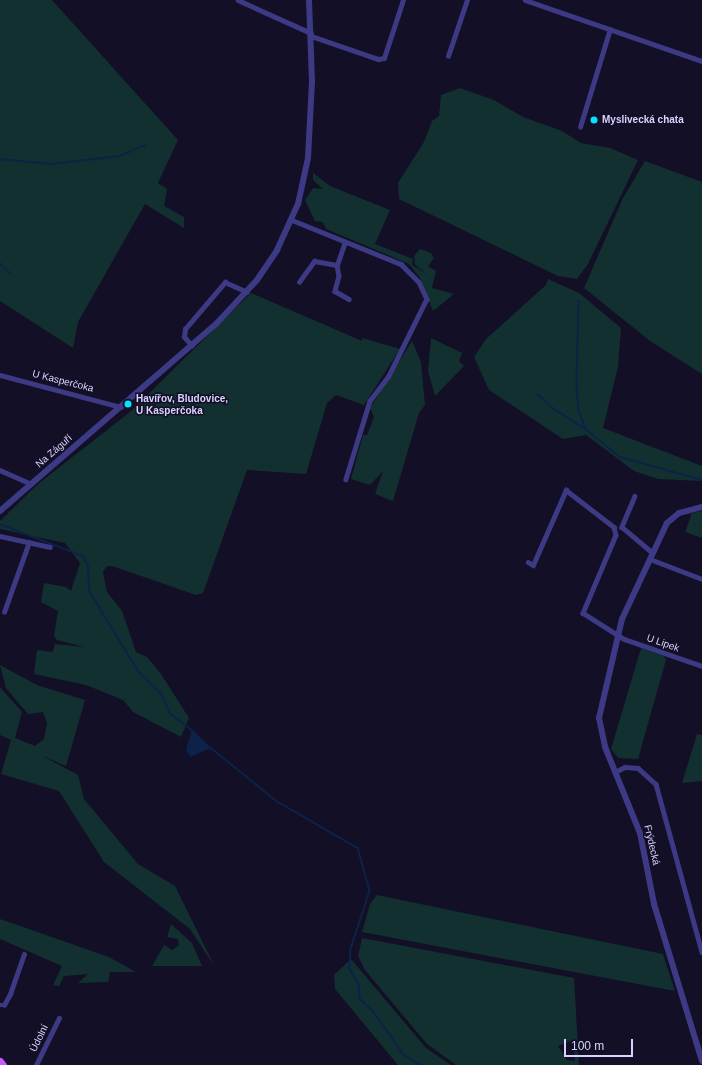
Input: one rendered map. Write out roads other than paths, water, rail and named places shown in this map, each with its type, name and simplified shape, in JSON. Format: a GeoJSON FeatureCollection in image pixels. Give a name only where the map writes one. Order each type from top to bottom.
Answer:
{"type":"FeatureCollection","features":[{"type":"Feature","properties":{"kind":"main road"},"geometry":{"type":"LineString","coordinates":[[0,1061],[3,1065]]}},
{"type":"Feature","properties":{"kind":"street"},"geometry":{"type":"LineString","coordinates":[[238,0],[311,34],[378,59],[384,58],[403,0]]}},
{"type":"Feature","properties":{"kind":"street","name":"Na Záguří"},"geometry":{"type":"LineString","coordinates":[[0,511],[192,346],[247,292],[272,258],[292,220],[302,188],[310,143],[311,34],[309,0]]}},
{"type":"Feature","properties":{"kind":"street"},"geometry":{"type":"LineString","coordinates":[[448,56],[467,0]]}},
{"type":"Feature","properties":{"kind":"street"},"geometry":{"type":"LineString","coordinates":[[525,0],[702,61]]}},
{"type":"Feature","properties":{"kind":"street"},"geometry":{"type":"LineString","coordinates":[[580,127],[610,29]]}},
{"type":"Feature","properties":{"kind":"street"},"geometry":{"type":"LineString","coordinates":[[292,220],[401,264],[419,282],[427,299],[389,376],[370,401],[346,479]]}},
{"type":"Feature","properties":{"kind":"street"},"geometry":{"type":"LineString","coordinates":[[345,242],[337,265],[339,276],[335,291],[349,299]]}},
{"type":"Feature","properties":{"kind":"street"},"geometry":{"type":"LineString","coordinates":[[299,282],[314,261],[337,265]]}},
{"type":"Feature","properties":{"kind":"street"},"geometry":{"type":"LineString","coordinates":[[192,346],[184,337],[185,329],[225,282],[247,292]]}},
{"type":"Feature","properties":{"kind":"street","name":"U Kasperčoka"},"geometry":{"type":"LineString","coordinates":[[0,375],[121,407]]}},
{"type":"Feature","properties":{"kind":"street"},"geometry":{"type":"LineString","coordinates":[[0,470],[31,484]]}},
{"type":"Feature","properties":{"kind":"street","name":"U Lipek"},"geometry":{"type":"LineString","coordinates":[[532,565],[566,490],[614,527],[616,535],[583,613],[618,636],[702,666]]}},
{"type":"Feature","properties":{"kind":"street"},"geometry":{"type":"LineString","coordinates":[[635,496],[622,527],[653,553]]}},
{"type":"Feature","properties":{"kind":"street","name":"Frýdecká"},"geometry":{"type":"LineString","coordinates":[[702,507],[671,518],[650,559],[622,619],[599,718],[602,737],[640,833],[654,904],[702,1061]]}},
{"type":"Feature","properties":{"kind":"street"},"geometry":{"type":"LineString","coordinates":[[0,536],[50,547]]}},
{"type":"Feature","properties":{"kind":"street"},"geometry":{"type":"LineString","coordinates":[[4,612],[29,542]]}},
{"type":"Feature","properties":{"kind":"street"},"geometry":{"type":"LineString","coordinates":[[650,559],[702,579]]}},
{"type":"Feature","properties":{"kind":"street"},"geometry":{"type":"LineString","coordinates":[[615,772],[625,767],[638,768],[649,774],[656,784],[702,952]]}},
{"type":"Feature","properties":{"kind":"street"},"geometry":{"type":"LineString","coordinates":[[0,1005],[4,1005],[10,994],[24,954]]}},
{"type":"Feature","properties":{"kind":"street","name":"Údolní"},"geometry":{"type":"LineString","coordinates":[[36,1065],[59,1018]]}},
{"type":"Feature","properties":{"kind":"water"},"geometry":{"type":"Polygon","coordinates":[[[192,729],[211,748],[190,757],[186,750],[192,729]]]}},
{"type":"Feature","properties":{"kind":"waterway"},"geometry":{"type":"LineString","coordinates":[[0,159],[51,164],[120,156],[145,145]]}},
{"type":"Feature","properties":{"kind":"waterway"},"geometry":{"type":"LineString","coordinates":[[0,263],[10,273]]}},
{"type":"Feature","properties":{"kind":"waterway"},"geometry":{"type":"LineString","coordinates":[[579,301],[577,384],[579,410],[586,429],[620,457],[702,480]]}},
{"type":"Feature","properties":{"kind":"waterway"},"geometry":{"type":"LineString","coordinates":[[538,394],[554,409],[586,429]]}},
{"type":"Feature","properties":{"kind":"waterway"},"geometry":{"type":"LineString","coordinates":[[0,524],[83,556],[88,564],[90,592],[139,672],[162,694],[170,713],[193,731]]}},
{"type":"Feature","properties":{"kind":"waterway"},"geometry":{"type":"LineString","coordinates":[[210,747],[278,802],[358,848],[370,891],[351,949],[350,969],[359,984],[360,999],[373,1011],[405,1056],[421,1065]]}},
{"type":"Feature","properties":{"kind":"place","name":"Myslivecká chata"},"geometry":{"type":"Point","coordinates":[594,120]}},
{"type":"Feature","properties":{"kind":"place","name":"Havířov, Bludovice, U Kasperčoka"},"geometry":{"type":"Point","coordinates":[128,404]}}]}
